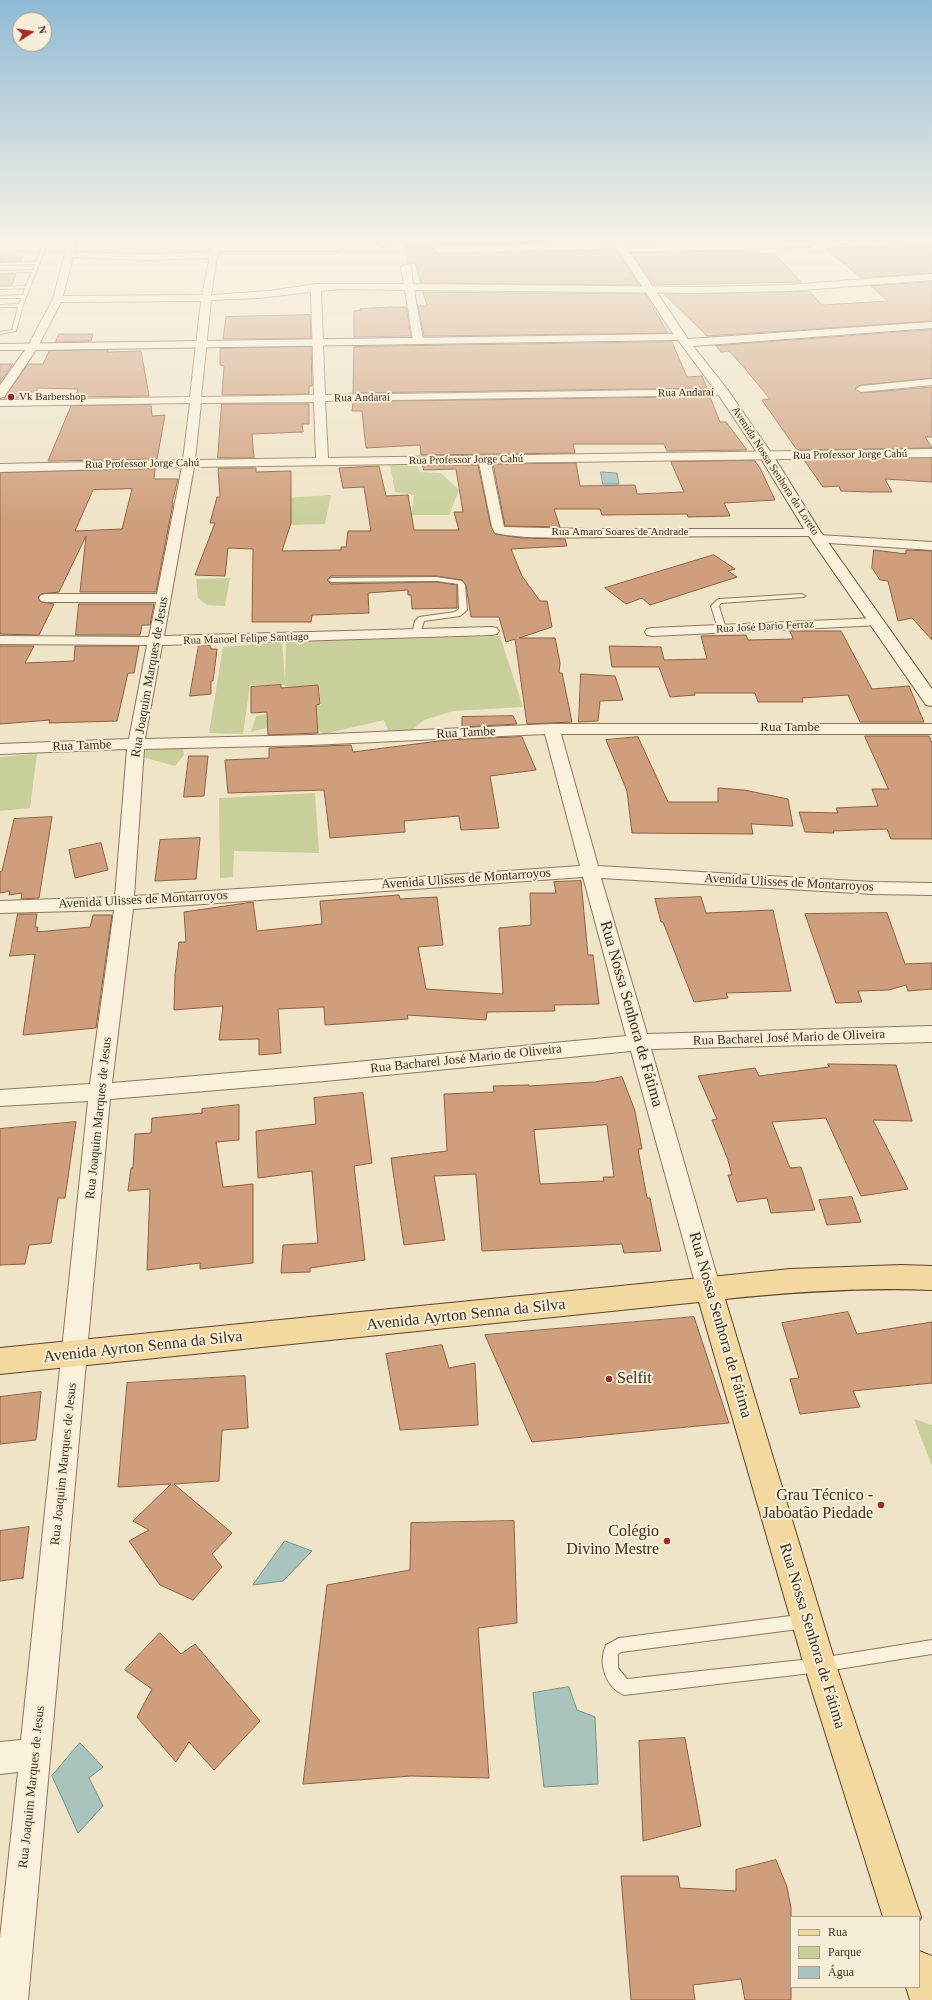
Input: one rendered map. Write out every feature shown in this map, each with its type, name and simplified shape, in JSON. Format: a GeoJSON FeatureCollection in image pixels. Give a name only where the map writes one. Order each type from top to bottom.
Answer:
{"type":"FeatureCollection","features":[{"type":"Feature","properties":{"kind":"main road","name":"Avenida Ayrton Senna da Silva"},"geometry":{"type":"LineString","coordinates":[[0,1361],[790,1281],[901,1277],[932,1278]]}},
{"type":"Feature","properties":{"kind":"main road","name":"Rua Nossa Senhora de Fátima"},"geometry":{"type":"LineString","coordinates":[[709,1290],[820,1665],[902,1916]]}},
{"type":"Feature","properties":{"kind":"main road"},"geometry":{"type":"LineString","coordinates":[[920,1973],[929,2000]]}},
{"type":"Feature","properties":{"kind":"street"},"geometry":{"type":"LineString","coordinates":[[0,394],[39,335]]}},
{"type":"Feature","properties":{"kind":"street","name":"Rua Joaquim Marques de Jesus"},"geometry":{"type":"LineString","coordinates":[[11,2000],[76,1354],[100,1092],[124,903],[136,744],[189,463],[202,335]]}},
{"type":"Feature","properties":{"kind":"street"},"geometry":{"type":"LineString","coordinates":[[317,335],[322,461]]}},
{"type":"Feature","properties":{"kind":"street"},"geometry":{"type":"LineString","coordinates":[[417,335],[418,340]]}},
{"type":"Feature","properties":{"kind":"street","name":"Avenida Nossa Senhora do Loreto"},"geometry":{"type":"LineString","coordinates":[[680,335],[723,392],[767,457],[816,536],[932,701]]}},
{"type":"Feature","properties":{"kind":"street"},"geometry":{"type":"LineString","coordinates":[[0,347],[418,340],[683,340],[760,335]]}},
{"type":"Feature","properties":{"kind":"street"},"geometry":{"type":"LineString","coordinates":[[861,389],[932,382]]}},
{"type":"Feature","properties":{"kind":"street","name":"Rua Andaraí"},"geometry":{"type":"LineString","coordinates":[[0,403],[723,392]]}},
{"type":"Feature","properties":{"kind":"street","name":"Rua Professor Jorge Cahú"},"geometry":{"type":"LineString","coordinates":[[0,468],[189,463],[767,457],[932,453]]}},
{"type":"Feature","properties":{"kind":"street","name":"Rua Amaro Soares de Andrade"},"geometry":{"type":"LineString","coordinates":[[484,460],[498,527],[500,530],[540,532],[816,536],[932,546]]}},
{"type":"Feature","properties":{"kind":"street"},"geometry":{"type":"LineString","coordinates":[[46,598],[164,598]]}},
{"type":"Feature","properties":{"kind":"street","name":"Rua José Dario Ferraz"},"geometry":{"type":"LineString","coordinates":[[652,632],[877,622]]}},
{"type":"Feature","properties":{"kind":"street","name":"Rua Manoel Felipe Santiago"},"geometry":{"type":"LineString","coordinates":[[0,640],[156,641],[492,631]]}},
{"type":"Feature","properties":{"kind":"street","name":"Rua Tambe"},"geometry":{"type":"LineString","coordinates":[[0,749],[311,740],[552,729],[932,729]]}},
{"type":"Feature","properties":{"kind":"street","name":"Rua Nossa Senhora de Fátima"},"geometry":{"type":"LineString","coordinates":[[552,729],[589,871],[640,1042],[709,1290]]}},
{"type":"Feature","properties":{"kind":"street","name":"Avenida Ulisses de Montarroyos"},"geometry":{"type":"LineString","coordinates":[[0,907],[124,903],[589,871],[873,888],[932,889]]}},
{"type":"Feature","properties":{"kind":"street","name":"Rua Bacharel José Mario de Oliveira"},"geometry":{"type":"LineString","coordinates":[[0,1098],[100,1092],[325,1074],[640,1042],[932,1034]]}},
{"type":"Feature","properties":{"kind":"street"},"geometry":{"type":"LineString","coordinates":[[0,1758],[35,1754]]}},
{"type":"Feature","properties":{"kind":"lane"},"geometry":{"type":"LineString","coordinates":[[331,580],[437,579],[460,582],[462,585],[463,610],[457,614],[422,619],[419,621],[416,634]]}},
{"type":"Feature","properties":{"kind":"lane"},"geometry":{"type":"LineString","coordinates":[[722,629],[715,606],[719,601],[802,596]]}},
{"type":"Feature","properties":{"kind":"lane"},"geometry":{"type":"LineString","coordinates":[[807,1621],[619,1645],[611,1650],[608,1664],[612,1674],[624,1687],[820,1665],[932,1647]]}},
{"type":"Feature","properties":{"kind":"green space"},"geometry":{"type":"Polygon","coordinates":[[[390,465],[417,466],[420,472],[441,473],[459,490],[449,515],[411,515],[414,495],[395,492],[390,465]]]}},
{"type":"Feature","properties":{"kind":"green space"},"geometry":{"type":"Polygon","coordinates":[[[331,495],[325,524],[262,526],[268,499],[331,495]]]}},
{"type":"Feature","properties":{"kind":"green space"},"geometry":{"type":"Polygon","coordinates":[[[230,578],[225,606],[207,605],[198,598],[196,579],[230,578]]]}},
{"type":"Feature","properties":{"kind":"green space"},"geometry":{"type":"Polygon","coordinates":[[[500,636],[523,707],[453,711],[424,720],[410,732],[388,730],[384,720],[324,734],[317,729],[313,716],[251,732],[256,716],[282,712],[283,707],[321,705],[319,685],[285,687],[285,685],[250,685],[243,734],[209,733],[223,647],[282,642],[285,680],[286,642],[500,636]]]}},
{"type":"Feature","properties":{"kind":"green space"},"geometry":{"type":"Polygon","coordinates":[[[156,738],[183,745],[184,755],[175,766],[142,757],[146,742],[156,738]]]}},
{"type":"Feature","properties":{"kind":"green space"},"geometry":{"type":"Polygon","coordinates":[[[37,754],[30,808],[0,811],[0,757],[37,754]]]}},
{"type":"Feature","properties":{"kind":"green space"},"geometry":{"type":"Polygon","coordinates":[[[315,793],[319,853],[234,851],[233,877],[220,878],[219,798],[315,793]]]}},
{"type":"Feature","properties":{"kind":"green space"},"geometry":{"type":"Polygon","coordinates":[[[914,1419],[932,1425],[932,1466],[914,1419]]]}},
{"type":"Feature","properties":{"kind":"water"},"geometry":{"type":"Polygon","coordinates":[[[601,472],[617,473],[619,484],[603,484],[601,472]]]}},
{"type":"Feature","properties":{"kind":"water"},"geometry":{"type":"Polygon","coordinates":[[[285,1541],[312,1551],[283,1581],[253,1585],[285,1541]]]}},
{"type":"Feature","properties":{"kind":"water"},"geometry":{"type":"Polygon","coordinates":[[[569,1687],[577,1710],[595,1717],[598,1784],[544,1787],[533,1693],[569,1687]]]}},
{"type":"Feature","properties":{"kind":"water"},"geometry":{"type":"Polygon","coordinates":[[[80,1743],[103,1767],[89,1778],[103,1806],[78,1833],[52,1776],[80,1743]]]}},
{"type":"Feature","properties":{"kind":"building"},"geometry":{"type":"Polygon","coordinates":[[[58,335],[93,335],[91,341],[56,342],[58,335]]]}},
{"type":"Feature","properties":{"kind":"building"},"geometry":{"type":"Polygon","coordinates":[[[224,335],[311,335],[311,338],[223,339],[224,335]]]}},
{"type":"Feature","properties":{"kind":"building"},"geometry":{"type":"Polygon","coordinates":[[[354,335],[411,336],[354,337],[354,335]]]}},
{"type":"Feature","properties":{"kind":"building"},"geometry":{"type":"Polygon","coordinates":[[[424,335],[478,335],[424,336],[424,335]]]}},
{"type":"Feature","properties":{"kind":"building"},"geometry":{"type":"Polygon","coordinates":[[[860,335],[932,335],[932,378],[861,385],[855,388],[861,393],[932,387],[932,437],[925,437],[932,448],[797,450],[762,400],[770,399],[729,351],[721,352],[716,346],[860,335]]]}},
{"type":"Feature","properties":{"kind":"building"},"geometry":{"type":"Polygon","coordinates":[[[672,342],[687,377],[702,376],[707,388],[353,393],[354,347],[672,342]]]}},
{"type":"Feature","properties":{"kind":"building"},"geometry":{"type":"Polygon","coordinates":[[[311,347],[312,386],[309,386],[309,394],[222,395],[224,366],[220,365],[220,349],[311,347]]]}},
{"type":"Feature","properties":{"kind":"building"},"geometry":{"type":"Polygon","coordinates":[[[108,350],[107,352],[141,351],[149,396],[75,397],[78,389],[38,388],[36,392],[21,392],[18,398],[4,398],[28,364],[43,364],[49,351],[108,350]]]}},
{"type":"Feature","properties":{"kind":"building"},"geometry":{"type":"Polygon","coordinates":[[[0,364],[13,364],[0,382],[0,364]]]}},
{"type":"Feature","properties":{"kind":"building"},"geometry":{"type":"Polygon","coordinates":[[[710,397],[720,422],[726,422],[747,450],[667,451],[664,444],[573,444],[575,453],[421,455],[420,445],[366,448],[362,411],[352,411],[353,402],[710,397]]]}},
{"type":"Feature","properties":{"kind":"building"},"geometry":{"type":"Polygon","coordinates":[[[222,404],[309,404],[309,424],[302,424],[303,432],[252,434],[254,458],[218,458],[222,404]]]}},
{"type":"Feature","properties":{"kind":"building"},"geometry":{"type":"Polygon","coordinates":[[[151,405],[152,416],[165,415],[157,459],[48,461],[71,406],[151,405]]]}},
{"type":"Feature","properties":{"kind":"building"},"geometry":{"type":"Polygon","coordinates":[[[932,458],[932,482],[885,479],[892,492],[841,491],[839,486],[823,487],[804,460],[932,458]]]}},
{"type":"Feature","properties":{"kind":"building"},"geometry":{"type":"Polygon","coordinates":[[[755,461],[760,468],[775,500],[724,503],[730,516],[688,517],[687,514],[602,515],[600,509],[554,509],[560,527],[505,526],[493,464],[576,463],[580,486],[635,485],[637,494],[684,492],[671,462],[755,461]]]}},
{"type":"Feature","properties":{"kind":"building"},"geometry":{"type":"Polygon","coordinates":[[[423,465],[478,465],[491,527],[495,534],[521,538],[565,539],[567,546],[511,549],[522,576],[540,601],[547,601],[552,627],[519,638],[555,638],[560,663],[559,673],[562,673],[572,722],[527,724],[515,639],[506,642],[499,617],[471,617],[466,585],[462,580],[437,576],[331,576],[327,580],[331,584],[437,582],[457,585],[457,608],[412,609],[411,595],[408,595],[408,590],[368,593],[369,613],[312,615],[311,622],[252,622],[253,549],[228,548],[225,576],[195,575],[215,523],[210,523],[217,497],[220,497],[218,468],[256,468],[256,472],[291,471],[291,523],[282,551],[341,550],[341,547],[346,547],[348,531],[371,531],[364,487],[343,488],[339,468],[379,466],[386,496],[408,495],[414,530],[459,530],[454,512],[463,512],[456,469],[424,470],[423,465]]]}},
{"type":"Feature","properties":{"kind":"building"},"geometry":{"type":"Polygon","coordinates":[[[155,469],[154,479],[178,479],[172,503],[156,592],[80,592],[86,536],[59,592],[41,594],[38,597],[41,602],[54,604],[39,635],[0,634],[0,473],[155,469]],[[132,489],[93,490],[75,531],[122,529],[132,489]]]}},
{"type":"Feature","properties":{"kind":"building"},"geometry":{"type":"Polygon","coordinates":[[[874,550],[906,554],[906,550],[932,551],[932,640],[912,618],[898,621],[888,581],[880,580],[872,568],[874,550]]]}},
{"type":"Feature","properties":{"kind":"building"},"geometry":{"type":"Polygon","coordinates":[[[714,555],[735,569],[728,571],[737,577],[650,605],[642,598],[626,604],[605,588],[714,555]]]}},
{"type":"Feature","properties":{"kind":"building"},"geometry":{"type":"Polygon","coordinates":[[[79,604],[154,604],[150,625],[142,625],[140,635],[76,635],[79,604]]]}},
{"type":"Feature","properties":{"kind":"building"},"geometry":{"type":"Polygon","coordinates":[[[790,631],[841,631],[872,689],[909,686],[924,722],[860,722],[848,695],[802,698],[803,702],[758,702],[755,693],[694,693],[695,695],[670,697],[659,667],[612,667],[609,646],[661,647],[664,660],[707,659],[701,636],[746,635],[748,640],[793,639],[790,631]]]}},
{"type":"Feature","properties":{"kind":"building"},"geometry":{"type":"Polygon","coordinates":[[[199,645],[210,645],[211,649],[217,649],[213,681],[211,681],[211,694],[190,696],[199,645]]]}},
{"type":"Feature","properties":{"kind":"building"},"geometry":{"type":"Polygon","coordinates":[[[0,646],[34,646],[25,663],[74,661],[75,646],[139,646],[134,673],[128,673],[117,721],[49,723],[50,720],[0,724],[0,646]]]}},
{"type":"Feature","properties":{"kind":"building"},"geometry":{"type":"Polygon","coordinates":[[[581,674],[615,676],[623,700],[600,701],[598,721],[579,722],[581,674]]]}},
{"type":"Feature","properties":{"kind":"building"},"geometry":{"type":"Polygon","coordinates":[[[281,685],[281,688],[318,685],[320,704],[316,705],[318,733],[268,735],[267,712],[251,713],[251,687],[281,685]]]}},
{"type":"Feature","properties":{"kind":"building"},"geometry":{"type":"Polygon","coordinates":[[[513,716],[517,724],[462,727],[462,717],[513,716]]]}},
{"type":"Feature","properties":{"kind":"building"},"geometry":{"type":"Polygon","coordinates":[[[865,736],[929,736],[932,743],[932,839],[891,839],[887,829],[833,831],[834,833],[805,832],[799,812],[838,813],[836,808],[878,806],[872,789],[888,789],[865,736]]]}},
{"type":"Feature","properties":{"kind":"building"},"geometry":{"type":"Polygon","coordinates":[[[522,737],[536,770],[490,776],[499,828],[461,830],[459,816],[404,821],[405,832],[330,838],[324,790],[228,793],[225,760],[269,758],[269,748],[351,745],[353,752],[447,740],[522,737]]]}},
{"type":"Feature","properties":{"kind":"building"},"geometry":{"type":"Polygon","coordinates":[[[638,737],[668,802],[718,802],[718,788],[744,790],[788,799],[793,826],[751,824],[753,834],[632,833],[627,791],[606,740],[638,737]]]}},
{"type":"Feature","properties":{"kind":"building"},"geometry":{"type":"Polygon","coordinates":[[[189,756],[208,756],[204,796],[184,797],[189,756]]]}},
{"type":"Feature","properties":{"kind":"building"},"geometry":{"type":"Polygon","coordinates":[[[52,817],[39,898],[21,899],[22,893],[9,895],[10,891],[0,893],[0,872],[2,871],[14,819],[52,817]]]}},
{"type":"Feature","properties":{"kind":"building"},"geometry":{"type":"Polygon","coordinates":[[[200,838],[196,879],[155,881],[160,840],[200,838]]]}},
{"type":"Feature","properties":{"kind":"building"},"geometry":{"type":"Polygon","coordinates":[[[101,843],[108,870],[75,878],[69,850],[101,843]]]}},
{"type":"Feature","properties":{"kind":"building"},"geometry":{"type":"Polygon","coordinates":[[[581,881],[588,955],[593,955],[599,1004],[554,1005],[555,1011],[487,1012],[486,1020],[407,1015],[408,1019],[325,1025],[324,1007],[278,1009],[281,1053],[259,1055],[259,1039],[219,1040],[223,1006],[174,1010],[175,975],[179,942],[186,942],[184,912],[253,902],[257,931],[322,924],[320,901],[399,895],[400,899],[437,897],[443,945],[418,947],[426,989],[503,994],[499,928],[531,925],[530,893],[556,893],[554,882],[581,881]]]}},
{"type":"Feature","properties":{"kind":"building"},"geometry":{"type":"Polygon","coordinates":[[[701,897],[706,913],[773,910],[791,991],[726,993],[728,998],[694,1002],[663,922],[661,922],[655,899],[701,897]]]}},
{"type":"Feature","properties":{"kind":"building"},"geometry":{"type":"Polygon","coordinates":[[[887,913],[905,964],[932,963],[932,989],[908,991],[906,985],[889,990],[858,991],[862,1002],[836,1003],[805,914],[887,913]]]}},
{"type":"Feature","properties":{"kind":"building"},"geometry":{"type":"Polygon","coordinates":[[[18,914],[37,914],[35,927],[38,927],[37,932],[90,927],[93,915],[112,915],[96,1028],[23,1035],[35,954],[10,956],[18,914]]]}},
{"type":"Feature","properties":{"kind":"building"},"geometry":{"type":"Polygon","coordinates":[[[828,1064],[896,1065],[912,1121],[873,1120],[908,1189],[861,1196],[826,1118],[772,1122],[790,1168],[801,1167],[815,1210],[771,1213],[767,1198],[737,1202],[728,1175],[732,1175],[728,1160],[712,1120],[717,1119],[698,1076],[755,1068],[759,1076],[829,1067],[828,1064]]]}},
{"type":"Feature","properties":{"kind":"building"},"geometry":{"type":"Polygon","coordinates":[[[622,1077],[635,1111],[642,1149],[638,1149],[647,1198],[650,1198],[661,1251],[624,1253],[622,1244],[482,1251],[476,1174],[434,1176],[445,1240],[404,1245],[391,1158],[447,1151],[444,1094],[494,1092],[493,1086],[529,1086],[595,1082],[622,1077]],[[607,1125],[534,1130],[540,1184],[604,1181],[603,1177],[614,1177],[607,1125]]]}},
{"type":"Feature","properties":{"kind":"building"},"geometry":{"type":"Polygon","coordinates":[[[363,1093],[372,1163],[354,1166],[365,1260],[310,1268],[310,1272],[281,1273],[283,1245],[318,1243],[312,1171],[258,1178],[256,1131],[316,1124],[314,1098],[363,1093]]]}},
{"type":"Feature","properties":{"kind":"building"},"geometry":{"type":"Polygon","coordinates":[[[239,1105],[239,1140],[216,1142],[223,1187],[253,1184],[253,1263],[200,1269],[200,1263],[147,1270],[150,1189],[128,1191],[131,1168],[133,1168],[135,1134],[151,1133],[152,1118],[202,1113],[202,1109],[239,1105]]]}},
{"type":"Feature","properties":{"kind":"building"},"geometry":{"type":"Polygon","coordinates":[[[76,1122],[65,1198],[58,1198],[51,1243],[29,1245],[25,1264],[0,1265],[0,1129],[76,1122]]]}},
{"type":"Feature","properties":{"kind":"building"},"geometry":{"type":"Polygon","coordinates":[[[852,1197],[861,1222],[827,1225],[819,1200],[852,1197]]]}},
{"type":"Feature","properties":{"kind":"building"},"geometry":{"type":"Polygon","coordinates":[[[848,1312],[857,1334],[932,1322],[932,1383],[853,1391],[860,1407],[800,1414],[790,1379],[799,1378],[782,1323],[848,1312]]]}},
{"type":"Feature","properties":{"kind":"building","name":"Selfit"},"geometry":{"type":"Polygon","coordinates":[[[694,1317],[729,1423],[532,1442],[485,1335],[694,1317]]]}},
{"type":"Feature","properties":{"kind":"building"},"geometry":{"type":"Polygon","coordinates":[[[442,1345],[449,1368],[475,1363],[478,1425],[400,1430],[386,1354],[442,1345]]]}},
{"type":"Feature","properties":{"kind":"building"},"geometry":{"type":"Polygon","coordinates":[[[245,1376],[248,1428],[222,1430],[219,1481],[174,1484],[232,1533],[212,1554],[222,1567],[193,1600],[160,1585],[129,1541],[149,1530],[133,1521],[171,1484],[118,1487],[127,1383],[245,1376]]]}},
{"type":"Feature","properties":{"kind":"building"},"geometry":{"type":"Polygon","coordinates":[[[41,1392],[36,1440],[0,1444],[0,1397],[41,1392]]]}},
{"type":"Feature","properties":{"kind":"building"},"geometry":{"type":"Polygon","coordinates":[[[514,1521],[517,1623],[478,1628],[489,1778],[411,1776],[303,1784],[327,1585],[410,1570],[411,1523],[514,1521]]]}},
{"type":"Feature","properties":{"kind":"building"},"geometry":{"type":"Polygon","coordinates":[[[29,1527],[23,1578],[0,1581],[0,1531],[29,1527]]]}},
{"type":"Feature","properties":{"kind":"building"},"geometry":{"type":"Polygon","coordinates":[[[160,1633],[181,1654],[195,1644],[260,1721],[214,1770],[189,1742],[176,1762],[137,1717],[152,1689],[125,1670],[160,1633]]]}},
{"type":"Feature","properties":{"kind":"building"},"geometry":{"type":"Polygon","coordinates":[[[685,1738],[701,1826],[643,1841],[639,1741],[685,1738]]]}},
{"type":"Feature","properties":{"kind":"building"},"geometry":{"type":"Polygon","coordinates":[[[776,1860],[787,1887],[791,1908],[791,2000],[745,2000],[741,1979],[693,1985],[695,2000],[631,2000],[621,1876],[678,1876],[680,1888],[736,1891],[736,1870],[776,1860]]]}},
{"type":"Feature","properties":{"kind":"place","name":"Vk Barbershop"},"geometry":{"type":"Point","coordinates":[11,397]}},
{"type":"Feature","properties":{"kind":"place","name":"Selfit"},"geometry":{"type":"Point","coordinates":[609,1379]}},
{"type":"Feature","properties":{"kind":"place","name":"Grau Técnico - Jaboatão Piedade"},"geometry":{"type":"Point","coordinates":[881,1505]}},
{"type":"Feature","properties":{"kind":"place","name":"Colégio Divino Mestre"},"geometry":{"type":"Point","coordinates":[667,1541]}}]}
